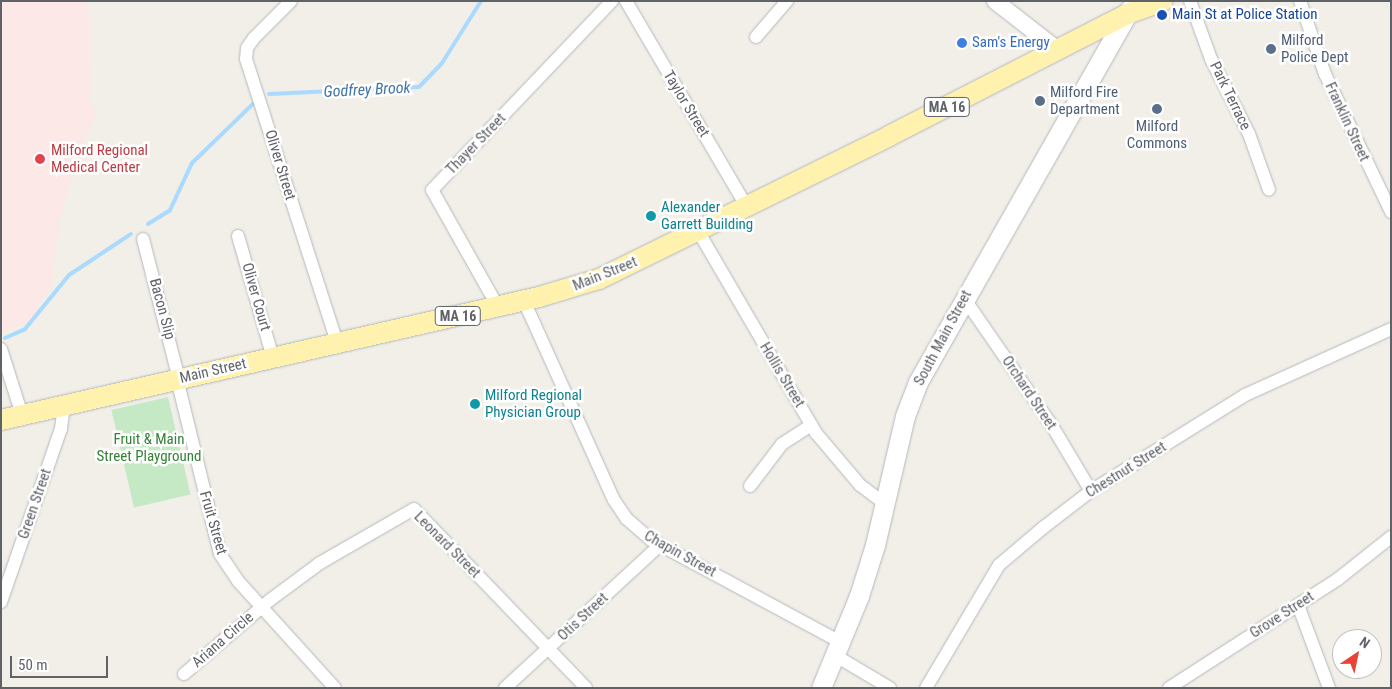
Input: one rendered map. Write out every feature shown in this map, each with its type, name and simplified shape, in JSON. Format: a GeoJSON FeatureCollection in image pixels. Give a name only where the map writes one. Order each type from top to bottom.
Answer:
{"type":"FeatureCollection","features":[{"type":"Feature","properties":{"kind":"main road","name":"Main Street"},"geometry":{"type":"LineString","coordinates":[[1,420],[524,301],[599,279],[698,232],[1058,50],[1130,7],[1164,1]]}},
{"type":"Feature","properties":{"kind":"main road","name":"South Main Street"},"geometry":{"type":"LineString","coordinates":[[821,688],[839,649],[875,545],[905,416],[918,382],[1130,7]]}},
{"type":"Feature","properties":{"kind":"street","name":"Oliver Street"},"geometry":{"type":"LineString","coordinates":[[291,1],[254,38],[247,48],[246,60],[336,343]]}},
{"type":"Feature","properties":{"kind":"street","name":"Thayer Street"},"geometry":{"type":"LineString","coordinates":[[498,306],[432,190],[612,1]]}},
{"type":"Feature","properties":{"kind":"street","name":"Taylor Street"},"geometry":{"type":"LineString","coordinates":[[626,1],[747,207]]}},
{"type":"Feature","properties":{"kind":"street"},"geometry":{"type":"LineString","coordinates":[[756,37],[787,1]]}},
{"type":"Feature","properties":{"kind":"street"},"geometry":{"type":"LineString","coordinates":[[995,1],[1058,50]]}},
{"type":"Feature","properties":{"kind":"street","name":"Park Terrace"},"geometry":{"type":"LineString","coordinates":[[1190,1],[1211,59],[1249,134],[1269,190]]}},
{"type":"Feature","properties":{"kind":"street","name":"Franklin Street"},"geometry":{"type":"LineString","coordinates":[[1300,1],[1328,82],[1391,212]]}},
{"type":"Feature","properties":{"kind":"street","name":"Hollis Street"},"geometry":{"type":"LineString","coordinates":[[698,232],[811,425],[853,478],[884,503]]}},
{"type":"Feature","properties":{"kind":"street","name":"Oliver Court"},"geometry":{"type":"LineString","coordinates":[[238,236],[273,358]]}},
{"type":"Feature","properties":{"kind":"street","name":"Bacon Slip"},"geometry":{"type":"LineString","coordinates":[[143,239],[178,379]]}},
{"type":"Feature","properties":{"kind":"street","name":"Orchard Street"},"geometry":{"type":"LineString","coordinates":[[964,298],[1051,424],[1091,491]]}},
{"type":"Feature","properties":{"kind":"street","name":"Chapin Street"},"geometry":{"type":"LineString","coordinates":[[524,301],[617,506],[635,527],[660,545],[839,649],[890,688]]}},
{"type":"Feature","properties":{"kind":"street","name":"Chestnut Street"},"geometry":{"type":"LineString","coordinates":[[926,688],[999,565],[1091,491],[1245,395],[1391,329]]}},
{"type":"Feature","properties":{"kind":"street"},"geometry":{"type":"LineString","coordinates":[[1,349],[22,415]]}},
{"type":"Feature","properties":{"kind":"street","name":"Fruit Street"},"geometry":{"type":"LineString","coordinates":[[178,379],[217,548],[230,571],[335,688]]}},
{"type":"Feature","properties":{"kind":"street","name":"Green Street"},"geometry":{"type":"LineString","coordinates":[[1,602],[61,429],[64,406]]}},
{"type":"Feature","properties":{"kind":"street"},"geometry":{"type":"LineString","coordinates":[[750,486],[782,444],[811,425]]}},
{"type":"Feature","properties":{"kind":"street","name":"Leonard Street"},"geometry":{"type":"LineString","coordinates":[[262,607],[326,559],[414,509],[586,688]]}},
{"type":"Feature","properties":{"kind":"street","name":"Grove Street"},"geometry":{"type":"LineString","coordinates":[[1169,688],[1298,605],[1391,537]]}},
{"type":"Feature","properties":{"kind":"street","name":"Otis Street"},"geometry":{"type":"LineString","coordinates":[[505,688],[660,545]]}},
{"type":"Feature","properties":{"kind":"street"},"geometry":{"type":"LineString","coordinates":[[1298,605],[1328,688]]}},
{"type":"Feature","properties":{"kind":"street","name":"Ariana Circle"},"geometry":{"type":"LineString","coordinates":[[184,674],[262,607]]}},
{"type":"Feature","properties":{"kind":"shaded area","name":"Milford Regional Medical Center"},"geometry":{"type":"Polygon","coordinates":[[[1,1],[86,1],[89,10],[90,105],[99,113],[92,121],[68,187],[60,220],[51,286],[28,322],[1,333],[1,1]]]}},
{"type":"Feature","properties":{"kind":"green space","name":"Fruit & Main Street Playground"},"geometry":{"type":"Polygon","coordinates":[[[168,397],[190,494],[134,507],[111,410],[168,397]]]}},
{"type":"Feature","properties":{"kind":"waterway","name":"Godfrey Brook"},"geometry":{"type":"LineString","coordinates":[[269,94],[419,87],[442,63],[481,1]]}},
{"type":"Feature","properties":{"kind":"waterway","name":"Godfrey Brook"},"geometry":{"type":"LineString","coordinates":[[148,224],[170,210],[192,163],[255,102]]}},
{"type":"Feature","properties":{"kind":"waterway","name":"Godfrey Brook"},"geometry":{"type":"LineString","coordinates":[[5,338],[25,329],[69,275],[131,234]]}},
{"type":"Feature","properties":{"kind":"place","name":"Main St at Police Station"},"geometry":{"type":"Point","coordinates":[1162,15]}},
{"type":"Feature","properties":{"kind":"place","name":"Sam's Energy"},"geometry":{"type":"Point","coordinates":[962,43]}},
{"type":"Feature","properties":{"kind":"place","name":"Milford Police Dept"},"geometry":{"type":"Point","coordinates":[1271,49]}},
{"type":"Feature","properties":{"kind":"place","name":"Milford Fire Department"},"geometry":{"type":"Point","coordinates":[1040,101]}},
{"type":"Feature","properties":{"kind":"place","name":"Milford Commons"},"geometry":{"type":"Point","coordinates":[1157,109]}},
{"type":"Feature","properties":{"kind":"place","name":"Milford Regional Medical Center"},"geometry":{"type":"Point","coordinates":[40,159]}},
{"type":"Feature","properties":{"kind":"place","name":"Alexander Garrett Building"},"geometry":{"type":"Point","coordinates":[651,216]}},
{"type":"Feature","properties":{"kind":"place","name":"Milford Regional Physician Group"},"geometry":{"type":"Point","coordinates":[475,404]}}]}
